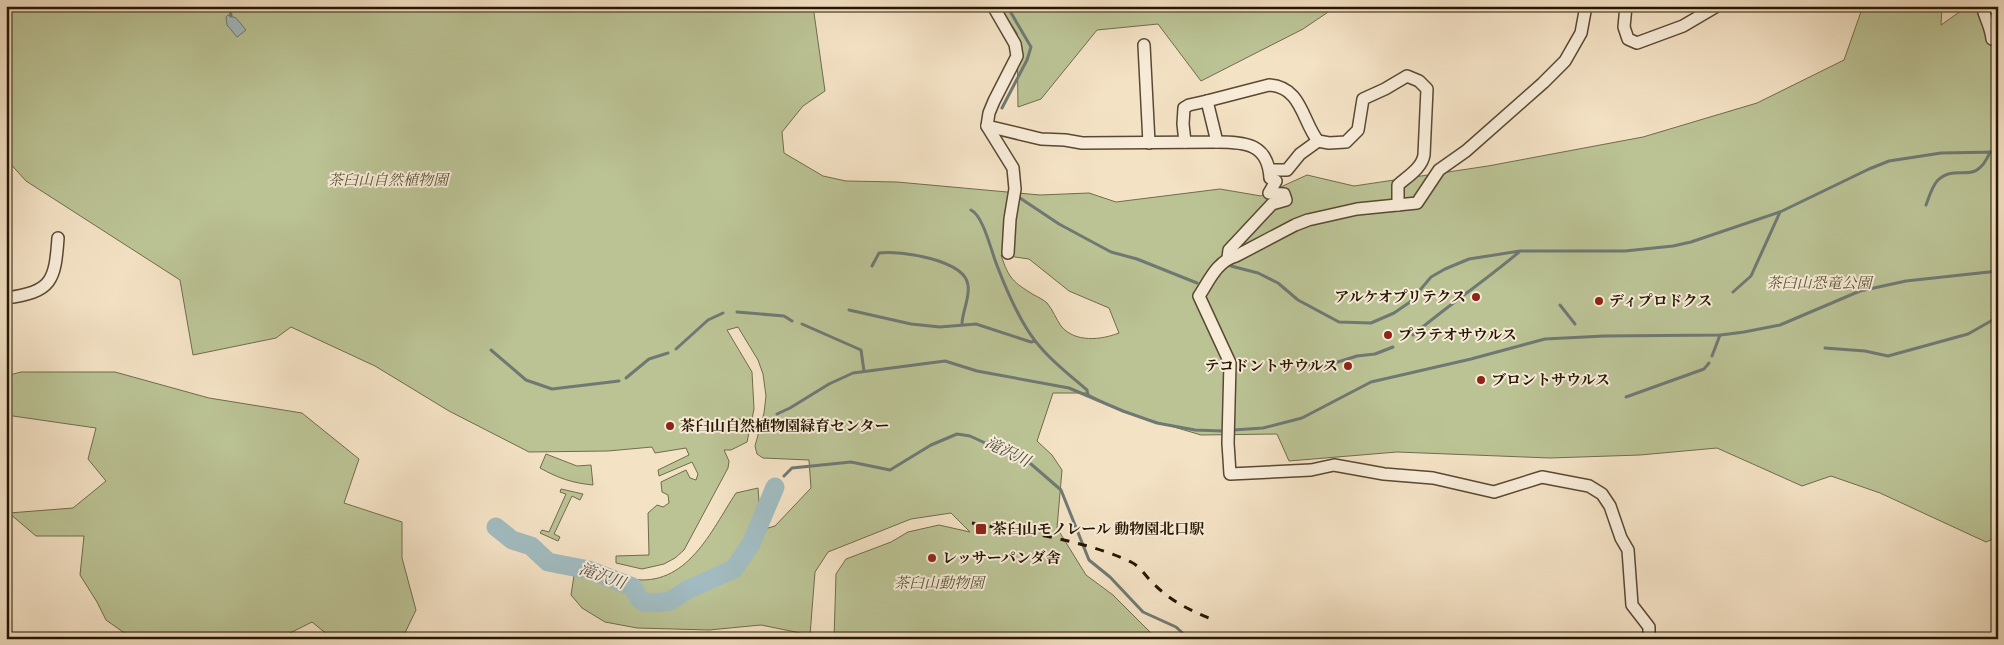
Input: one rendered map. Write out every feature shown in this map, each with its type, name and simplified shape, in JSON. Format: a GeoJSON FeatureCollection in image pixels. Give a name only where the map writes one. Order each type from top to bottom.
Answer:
{"type":"FeatureCollection","features":[{"type":"Feature","properties":{"kind":"street"},"geometry":{"type":"LineString","coordinates":[[993,6],[1014,44],[1017,56],[994,101],[989,113],[987,126],[1013,168],[1015,189],[1010,219],[1008,253]]}},
{"type":"Feature","properties":{"kind":"street"},"geometry":{"type":"LineString","coordinates":[[1586,6],[1581,33],[1565,61],[1466,151],[1439,170],[1417,202],[1357,209],[1308,220],[1295,225],[1236,256],[1228,258],[1220,265],[1199,296],[1230,364],[1228,443],[1230,474],[1311,470],[1334,465],[1384,474],[1432,478],[1494,492],[1542,477],[1589,486],[1602,494],[1610,506],[1621,538],[1628,550],[1632,605],[1649,627],[1649,639]]}},
{"type":"Feature","properties":{"kind":"street"},"geometry":{"type":"LineString","coordinates":[[1626,6],[1624,27],[1628,39],[1637,44],[1683,26],[1717,6]]}},
{"type":"Feature","properties":{"kind":"street"},"geometry":{"type":"LineString","coordinates":[[1982,6],[1985,17],[1994,32]]}},
{"type":"Feature","properties":{"kind":"street"},"geometry":{"type":"LineString","coordinates":[[1144,45],[1150,143]]}},
{"type":"Feature","properties":{"kind":"street"},"geometry":{"type":"LineString","coordinates":[[1185,142],[1184,108],[1189,105],[1269,85],[1278,86],[1290,92],[1299,103],[1318,141],[1329,143],[1346,142],[1358,130],[1363,99],[1407,76],[1420,81],[1427,89],[1423,162],[1398,185],[1398,205]]}},
{"type":"Feature","properties":{"kind":"street"},"geometry":{"type":"LineString","coordinates":[[1207,101],[1217,142]]}},
{"type":"Feature","properties":{"kind":"street"},"geometry":{"type":"LineString","coordinates":[[987,126],[1041,139],[1082,143],[1240,142],[1253,146],[1266,158],[1270,170],[1270,178],[1276,181],[1269,192],[1284,194],[1286,200],[1272,204],[1230,250],[1228,258]]}},
{"type":"Feature","properties":{"kind":"street"},"geometry":{"type":"LineString","coordinates":[[1270,170],[1288,170],[1300,154],[1318,141]]}},
{"type":"Feature","properties":{"kind":"street"},"geometry":{"type":"LineString","coordinates":[[6,298],[38,291],[47,284],[56,266],[58,238]]}},
{"type":"Feature","properties":{"kind":"green space"},"geometry":{"type":"Polygon","coordinates":[[[6,6],[813,6],[825,91],[803,106],[782,132],[784,153],[823,176],[846,181],[897,182],[1040,195],[1089,193],[1116,202],[1220,189],[1261,196],[1307,175],[1354,186],[1488,166],[1643,137],[1757,103],[1844,60],[1863,6],[1942,6],[1941,25],[1968,6],[1998,6],[1998,537],[1986,542],[1880,493],[1831,476],[1802,486],[1717,448],[1640,455],[1550,458],[1397,452],[1289,461],[1277,434],[1201,435],[1123,412],[1086,393],[1053,393],[1037,441],[1052,455],[1062,470],[1057,528],[1086,575],[1113,595],[1155,637],[1163,639],[834,639],[836,574],[846,559],[891,542],[908,532],[939,525],[970,532],[951,513],[911,519],[828,552],[815,572],[810,635],[761,625],[709,630],[637,628],[605,622],[582,608],[571,595],[576,563],[631,579],[651,579],[668,575],[695,554],[707,539],[736,493],[758,488],[761,530],[775,526],[811,488],[809,460],[763,458],[757,454],[755,446],[764,413],[766,396],[763,374],[758,360],[738,327],[727,330],[752,372],[754,409],[747,442],[731,450],[724,450],[729,461],[728,468],[684,550],[664,564],[642,569],[616,563],[616,556],[649,555],[648,513],[657,505],[663,507],[669,503],[668,495],[662,492],[661,482],[686,470],[690,478],[696,480],[698,474],[692,462],[659,476],[658,470],[689,455],[686,448],[655,453],[652,447],[608,451],[529,452],[449,411],[375,366],[291,327],[276,338],[193,355],[180,280],[26,181],[6,159],[6,6]],[[1001,255],[1009,275],[1021,287],[1047,303],[1061,326],[1067,331],[1081,338],[1104,337],[1119,333],[1109,308],[1069,291],[1029,259],[1001,255]]]}},
{"type":"Feature","properties":{"kind":"green space"},"geometry":{"type":"Polygon","coordinates":[[[999,6],[1337,6],[1303,29],[1201,81],[1158,24],[1097,30],[1041,99],[1018,107],[1017,33],[999,6]]]}},
{"type":"Feature","properties":{"kind":"green space"},"geometry":{"type":"Polygon","coordinates":[[[21,372],[115,372],[209,398],[302,413],[359,459],[344,503],[402,522],[402,558],[416,610],[402,639],[333,639],[312,622],[278,639],[133,639],[106,620],[80,575],[84,536],[36,536],[9,513],[73,508],[106,481],[88,459],[96,428],[6,415],[6,376],[21,372]]]}},
{"type":"Feature","properties":{"kind":"green space"},"geometry":{"type":"Polygon","coordinates":[[[546,454],[577,466],[591,465],[593,485],[565,479],[540,468],[546,454]]]}},
{"type":"Feature","properties":{"kind":"green space"},"geometry":{"type":"Polygon","coordinates":[[[561,489],[583,494],[580,500],[572,496],[554,534],[560,537],[558,541],[540,533],[542,530],[549,532],[566,494],[560,492],[561,489]]]}},
{"type":"Feature","properties":{"kind":"water"},"geometry":{"type":"Polygon","coordinates":[[[228,15],[236,18],[246,30],[237,37],[227,25],[226,17],[228,15]]]}},
{"type":"Feature","properties":{"kind":"waterway"},"geometry":{"type":"LineString","coordinates":[[230,6],[231,16]]}},
{"type":"Feature","properties":{"kind":"waterway"},"geometry":{"type":"LineString","coordinates":[[1002,108],[1027,60],[1031,47],[1007,6]]}},
{"type":"Feature","properties":{"kind":"waterway"},"geometry":{"type":"LineString","coordinates":[[1926,205],[1932,188],[1938,180],[1952,173],[1966,173],[1978,169],[1990,152]]}},
{"type":"Feature","properties":{"kind":"waterway"},"geometry":{"type":"LineString","coordinates":[[1231,266],[1258,273],[1278,283],[1298,300],[1339,322],[1371,323],[1394,313],[1410,302],[1431,277],[1469,259],[1520,251],[1625,251],[1673,246],[1691,242],[1780,212],[1889,161],[1941,153],[1998,152]]}},
{"type":"Feature","properties":{"kind":"waterway"},"geometry":{"type":"LineString","coordinates":[[1020,198],[1059,224],[1111,252],[1137,259],[1197,283]]}},
{"type":"Feature","properties":{"kind":"waterway"},"geometry":{"type":"LineString","coordinates":[[971,210],[976,214],[984,228],[1006,289],[1029,332],[1052,360],[1087,390],[1088,395]]}},
{"type":"Feature","properties":{"kind":"waterway"},"geometry":{"type":"LineString","coordinates":[[1733,292],[1751,276],[1780,212]]}},
{"type":"Feature","properties":{"kind":"waterway"},"geometry":{"type":"LineString","coordinates":[[872,266],[879,253],[889,252],[930,258],[956,269],[964,276],[968,285],[962,323]]}},
{"type":"Feature","properties":{"kind":"waterway"},"geometry":{"type":"LineString","coordinates":[[1413,335],[1519,252]]}},
{"type":"Feature","properties":{"kind":"waterway"},"geometry":{"type":"LineString","coordinates":[[1233,430],[1263,428],[1302,418],[1371,382],[1471,359],[1545,339],[1604,336],[1721,335],[1744,332],[1780,325],[1860,291],[1906,281],[1998,271]]}},
{"type":"Feature","properties":{"kind":"waterway"},"geometry":{"type":"LineString","coordinates":[[1560,305],[1575,324]]}},
{"type":"Feature","properties":{"kind":"waterway"},"geometry":{"type":"LineString","coordinates":[[849,310],[911,324],[940,327],[976,324],[1031,342],[1035,341]]}},
{"type":"Feature","properties":{"kind":"waterway"},"geometry":{"type":"LineString","coordinates":[[737,312],[784,316],[792,321]]}},
{"type":"Feature","properties":{"kind":"waterway"},"geometry":{"type":"LineString","coordinates":[[676,349],[708,320],[723,313]]}},
{"type":"Feature","properties":{"kind":"waterway"},"geometry":{"type":"LineString","coordinates":[[1825,348],[1865,351],[1888,356],[1968,334],[1998,317]]}},
{"type":"Feature","properties":{"kind":"waterway"},"geometry":{"type":"LineString","coordinates":[[802,324],[861,350],[864,371]]}},
{"type":"Feature","properties":{"kind":"waterway"},"geometry":{"type":"LineString","coordinates":[[1712,356],[1720,335]]}},
{"type":"Feature","properties":{"kind":"waterway"},"geometry":{"type":"LineString","coordinates":[[1302,362],[1312,366],[1325,366],[1357,356],[1375,354],[1393,347]]}},
{"type":"Feature","properties":{"kind":"waterway"},"geometry":{"type":"LineString","coordinates":[[491,350],[526,380],[552,389],[619,381]]}},
{"type":"Feature","properties":{"kind":"waterway"},"geometry":{"type":"LineString","coordinates":[[626,378],[649,359],[668,353]]}},
{"type":"Feature","properties":{"kind":"waterway"},"geometry":{"type":"LineString","coordinates":[[777,414],[829,384],[853,373],[945,361],[977,371],[1069,388],[1157,423],[1195,430],[1223,431]]}},
{"type":"Feature","properties":{"kind":"waterway"},"geometry":{"type":"LineString","coordinates":[[1626,397],[1704,369],[1709,363]]}},
{"type":"Feature","properties":{"kind":"waterway"},"geometry":{"type":"LineString","coordinates":[[726,422],[749,419]]}},
{"type":"Feature","properties":{"kind":"waterway","name":"滝沢川"},"geometry":{"type":"LineString","coordinates":[[784,476],[792,468],[851,462],[890,470],[931,445],[957,434],[970,436],[1031,464],[1061,490],[1089,560],[1110,577],[1143,612],[1176,627],[1189,639]]}},
{"type":"Feature","properties":{"kind":"waterway","name":"滝沢川"},"geometry":{"type":"LineString","coordinates":[[496,527],[512,540],[531,546],[548,562],[589,570],[633,587],[639,599],[643,602],[670,601],[687,590],[734,569],[751,544],[775,487]]}},
{"type":"Feature","properties":{"kind":"railway"},"geometry":{"type":"LineString","coordinates":[[972,523],[1073,542],[1112,554],[1134,564],[1173,600],[1211,619]]}},
{"type":"Feature","properties":{"kind":"place","name":"アルケオプリテクス"},"geometry":{"type":"Point","coordinates":[1476,297]}},
{"type":"Feature","properties":{"kind":"place","name":"ディプロドクス"},"geometry":{"type":"Point","coordinates":[1599,301]}},
{"type":"Feature","properties":{"kind":"place","name":"プラテオサウルス"},"geometry":{"type":"Point","coordinates":[1388,335]}},
{"type":"Feature","properties":{"kind":"place","name":"テコドントサウルス"},"geometry":{"type":"Point","coordinates":[1348,366]}},
{"type":"Feature","properties":{"kind":"place","name":"ブロントサウルス"},"geometry":{"type":"Point","coordinates":[1481,380]}},
{"type":"Feature","properties":{"kind":"place","name":"茶臼山自然植物園緑育センター"},"geometry":{"type":"Point","coordinates":[670,426]}},
{"type":"Feature","properties":{"kind":"place","name":"茶臼山モノレール 動物園北口駅"},"geometry":{"type":"Point","coordinates":[981,529]}},
{"type":"Feature","properties":{"kind":"place","name":"レッサーパンダ舎"},"geometry":{"type":"Point","coordinates":[932,558]}},
{"type":"Feature","properties":{"kind":"park label","name":"茶臼山自然植物園"},"geometry":{"type":"Point","coordinates":[388,180]}},
{"type":"Feature","properties":{"kind":"park label","name":"茶臼山恐竜公園"},"geometry":{"type":"Point","coordinates":[1819,283]}},
{"type":"Feature","properties":{"kind":"park label","name":"茶臼山動物園"},"geometry":{"type":"Point","coordinates":[939,583]}}]}
